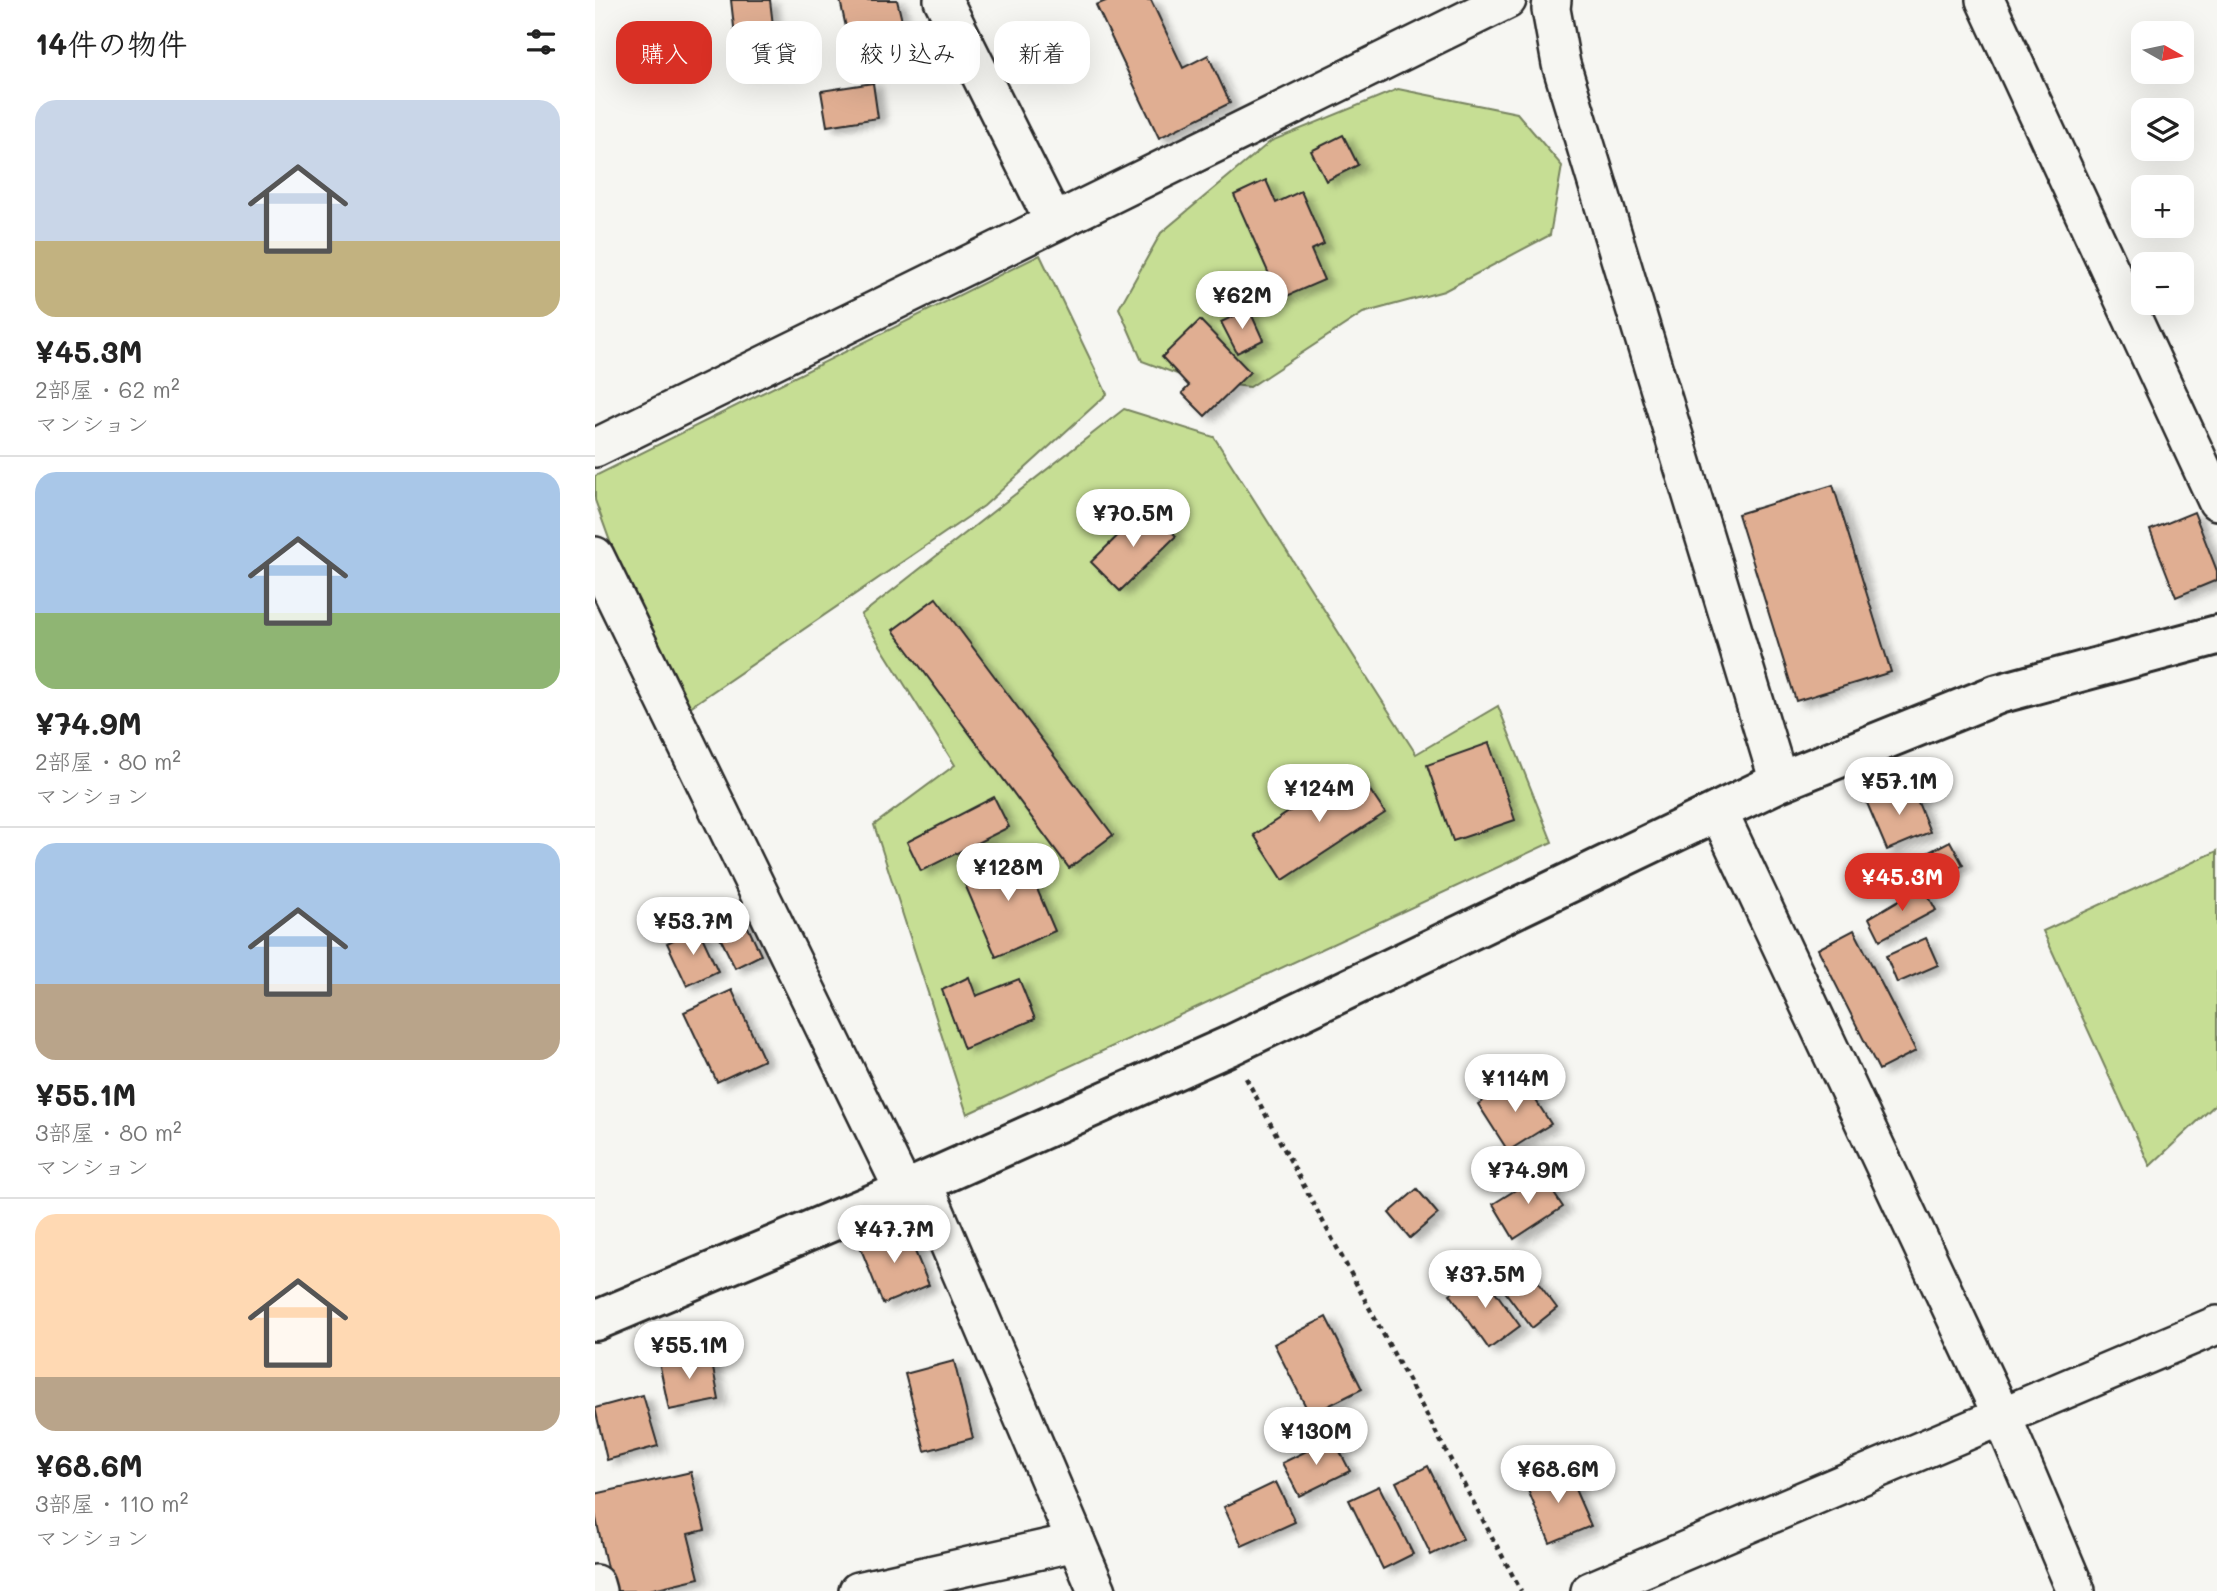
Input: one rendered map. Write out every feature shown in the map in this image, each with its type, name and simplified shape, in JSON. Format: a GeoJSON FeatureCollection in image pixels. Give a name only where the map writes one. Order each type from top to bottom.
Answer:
{"type":"FeatureCollection","features":[{"type":"Feature","properties":{"kind":"street"},"geometry":{"type":"LineString","coordinates":[[943,0],[1054,222]]}},
{"type":"Feature","properties":{"kind":"street"},"geometry":{"type":"LineString","coordinates":[[595,448],[1507,0]]}},
{"type":"Feature","properties":{"kind":"street"},"geometry":{"type":"LineString","coordinates":[[1552,0],[1551,9],[1561,64],[1779,782]]}},
{"type":"Feature","properties":{"kind":"street"},"geometry":{"type":"LineString","coordinates":[[1985,0],[2217,501]]}},
{"type":"Feature","properties":{"kind":"street"},"geometry":{"type":"LineString","coordinates":[[595,556],[914,1187],[1097,1591]]}},
{"type":"Feature","properties":{"kind":"street"},"geometry":{"type":"LineString","coordinates":[[595,1321],[914,1187],[1229,1046],[1779,782],[1998,694],[2217,635]]}},
{"type":"Feature","properties":{"kind":"street"},"geometry":{"type":"LineString","coordinates":[[1718,811],[2002,1416],[2075,1591]]}},
{"type":"Feature","properties":{"kind":"street"},"geometry":{"type":"LineString","coordinates":[[1603,1588],[2217,1325]]}},
{"type":"Feature","properties":{"kind":"street"},"geometry":{"type":"LineString","coordinates":[[858,1591],[1076,1542]]}},
{"type":"Feature","properties":{"kind":"street"},"geometry":{"type":"LineString","coordinates":[[595,1584],[597,1591]]}},
{"type":"Feature","properties":{"kind":"path"},"geometry":{"type":"LineString","coordinates":[[1229,1046],[1521,1591]]}},
{"type":"Feature","properties":{"kind":"green space"},"geometry":{"type":"Polygon","coordinates":[[[1398,89],[1517,113],[1562,166],[1550,235],[1444,291],[1363,313],[1250,387],[1196,381],[1142,361],[1119,308],[1161,233],[1271,141],[1398,89]]]}},
{"type":"Feature","properties":{"kind":"green space"},"geometry":{"type":"Polygon","coordinates":[[[1040,255],[1107,394],[984,506],[674,718],[595,500],[595,476],[1040,255]]]}},
{"type":"Feature","properties":{"kind":"green space"},"geometry":{"type":"Polygon","coordinates":[[[1124,409],[1214,437],[1416,754],[1498,706],[1552,842],[967,1114],[874,825],[955,765],[861,615],[1124,409]]]}},
{"type":"Feature","properties":{"kind":"green space"},"geometry":{"type":"Polygon","coordinates":[[[2217,851],[2217,1103],[2150,1166],[2043,931],[2217,851]]]}},
{"type":"Feature","properties":{"kind":"building"},"geometry":{"type":"Polygon","coordinates":[[[731,0],[770,0],[772,21],[733,21],[731,0]]]}},
{"type":"Feature","properties":{"kind":"building"},"geometry":{"type":"Polygon","coordinates":[[[840,0],[897,0],[902,21],[845,21],[840,0]]]}},
{"type":"Feature","properties":{"kind":"building"},"geometry":{"type":"Polygon","coordinates":[[[1108,0],[1151,0],[1183,68],[1208,55],[1230,103],[1159,138],[1096,5],[1108,0]]]}},
{"type":"Feature","properties":{"kind":"building"},"geometry":{"type":"Polygon","coordinates":[[[873,84],[878,118],[827,126],[821,91],[873,84]]]}},
{"type":"Feature","properties":{"kind":"building"},"geometry":{"type":"Polygon","coordinates":[[[1343,135],[1358,165],[1326,181],[1311,151],[1343,135]]]}},
{"type":"Feature","properties":{"kind":"building"},"geometry":{"type":"Polygon","coordinates":[[[1266,180],[1276,203],[1301,191],[1324,244],[1311,250],[1324,280],[1280,299],[1234,195],[1266,180]]]}},
{"type":"Feature","properties":{"kind":"building"},"geometry":{"type":"Polygon","coordinates":[[[1249,309],[1263,340],[1237,353],[1221,322],[1249,309]]]}},
{"type":"Feature","properties":{"kind":"building"},"geometry":{"type":"Polygon","coordinates":[[[1200,320],[1250,372],[1205,416],[1182,393],[1189,386],[1162,357],[1200,320]]]}},
{"type":"Feature","properties":{"kind":"building"},"geometry":{"type":"Polygon","coordinates":[[[1833,485],[1891,672],[1796,701],[1738,514],[1833,485]]]}},
{"type":"Feature","properties":{"kind":"building"},"geometry":{"type":"Polygon","coordinates":[[[1147,507],[1176,536],[1120,591],[1091,562],[1147,507]]]}},
{"type":"Feature","properties":{"kind":"building"},"geometry":{"type":"Polygon","coordinates":[[[2194,512],[2217,571],[2217,580],[2176,597],[2150,530],[2194,512]]]}},
{"type":"Feature","properties":{"kind":"building"},"geometry":{"type":"Polygon","coordinates":[[[936,598],[1113,835],[1069,868],[893,630],[936,598]]]}},
{"type":"Feature","properties":{"kind":"building"},"geometry":{"type":"Polygon","coordinates":[[[1489,743],[1515,820],[1453,841],[1427,765],[1489,743]]]}},
{"type":"Feature","properties":{"kind":"building"},"geometry":{"type":"Polygon","coordinates":[[[1355,768],[1385,813],[1283,880],[1254,835],[1355,768]]]}},
{"type":"Feature","properties":{"kind":"building"},"geometry":{"type":"Polygon","coordinates":[[[1911,785],[1930,832],[1887,850],[1867,803],[1911,785]]]}},
{"type":"Feature","properties":{"kind":"building"},"geometry":{"type":"Polygon","coordinates":[[[994,797],[1009,827],[921,871],[907,842],[994,797]]]}},
{"type":"Feature","properties":{"kind":"building"},"geometry":{"type":"Polygon","coordinates":[[[1950,841],[1963,865],[1923,886],[1910,862],[1950,841]]]}},
{"type":"Feature","properties":{"kind":"building"},"geometry":{"type":"Polygon","coordinates":[[[1020,849],[1055,931],[996,957],[961,875],[1020,849]]]}},
{"type":"Feature","properties":{"kind":"building"},"geometry":{"type":"Polygon","coordinates":[[[1923,886],[1936,910],[1880,940],[1869,918],[1923,886]]]}},
{"type":"Feature","properties":{"kind":"building"},"geometry":{"type":"Polygon","coordinates":[[[737,904],[761,955],[735,968],[710,917],[737,904]]]}},
{"type":"Feature","properties":{"kind":"building"},"geometry":{"type":"Polygon","coordinates":[[[698,928],[718,971],[687,986],[667,943],[698,928]]]}},
{"type":"Feature","properties":{"kind":"building"},"geometry":{"type":"Polygon","coordinates":[[[1854,930],[1916,1051],[1879,1070],[1818,949],[1854,930]]]}},
{"type":"Feature","properties":{"kind":"building"},"geometry":{"type":"Polygon","coordinates":[[[1926,938],[1938,965],[1897,983],[1886,956],[1926,938]]]}},
{"type":"Feature","properties":{"kind":"building"},"geometry":{"type":"Polygon","coordinates":[[[969,977],[976,996],[1019,979],[1035,1019],[964,1049],[942,990],[969,977]]]}},
{"type":"Feature","properties":{"kind":"building"},"geometry":{"type":"Polygon","coordinates":[[[732,990],[764,1060],[717,1082],[684,1012],[732,990]]]}},
{"type":"Feature","properties":{"kind":"building"},"geometry":{"type":"Polygon","coordinates":[[[1521,1077],[1551,1124],[1508,1151],[1478,1104],[1521,1077]]]}},
{"type":"Feature","properties":{"kind":"building"},"geometry":{"type":"Polygon","coordinates":[[[1541,1174],[1563,1207],[1514,1239],[1493,1204],[1541,1174]]]}},
{"type":"Feature","properties":{"kind":"building"},"geometry":{"type":"Polygon","coordinates":[[[1417,1189],[1438,1214],[1410,1238],[1389,1213],[1417,1189]]]}},
{"type":"Feature","properties":{"kind":"building"},"geometry":{"type":"Polygon","coordinates":[[[904,1225],[929,1285],[883,1304],[859,1244],[904,1225]]]}},
{"type":"Feature","properties":{"kind":"building"},"geometry":{"type":"Polygon","coordinates":[[[1514,1251],[1557,1308],[1532,1328],[1489,1270],[1514,1251]]]}},
{"type":"Feature","properties":{"kind":"building"},"geometry":{"type":"Polygon","coordinates":[[[1481,1272],[1520,1326],[1489,1349],[1450,1294],[1481,1272]]]}},
{"type":"Feature","properties":{"kind":"building"},"geometry":{"type":"Polygon","coordinates":[[[1326,1317],[1362,1389],[1310,1415],[1274,1344],[1326,1317]]]}},
{"type":"Feature","properties":{"kind":"building"},"geometry":{"type":"Polygon","coordinates":[[[710,1352],[719,1400],[669,1410],[659,1362],[710,1352]]]}},
{"type":"Feature","properties":{"kind":"building"},"geometry":{"type":"Polygon","coordinates":[[[954,1361],[973,1438],[925,1451],[905,1374],[954,1361]]]}},
{"type":"Feature","properties":{"kind":"building"},"geometry":{"type":"Polygon","coordinates":[[[643,1395],[658,1446],[607,1460],[595,1408],[643,1395]]]}},
{"type":"Feature","properties":{"kind":"building"},"geometry":{"type":"Polygon","coordinates":[[[1333,1438],[1350,1471],[1299,1496],[1282,1463],[1333,1438]]]}},
{"type":"Feature","properties":{"kind":"building"},"geometry":{"type":"Polygon","coordinates":[[[1428,1466],[1463,1539],[1431,1555],[1396,1482],[1428,1466]]]}},
{"type":"Feature","properties":{"kind":"building"},"geometry":{"type":"Polygon","coordinates":[[[1565,1466],[1591,1526],[1550,1543],[1525,1483],[1565,1466]]]}},
{"type":"Feature","properties":{"kind":"building"},"geometry":{"type":"Polygon","coordinates":[[[691,1472],[705,1530],[688,1534],[699,1578],[645,1591],[612,1591],[595,1514],[595,1494],[691,1472]]]}},
{"type":"Feature","properties":{"kind":"building"},"geometry":{"type":"Polygon","coordinates":[[[1276,1482],[1295,1522],[1242,1546],[1224,1507],[1276,1482]]]}},
{"type":"Feature","properties":{"kind":"building"},"geometry":{"type":"Polygon","coordinates":[[[1379,1486],[1413,1554],[1383,1569],[1349,1500],[1379,1486]]]}}]}
